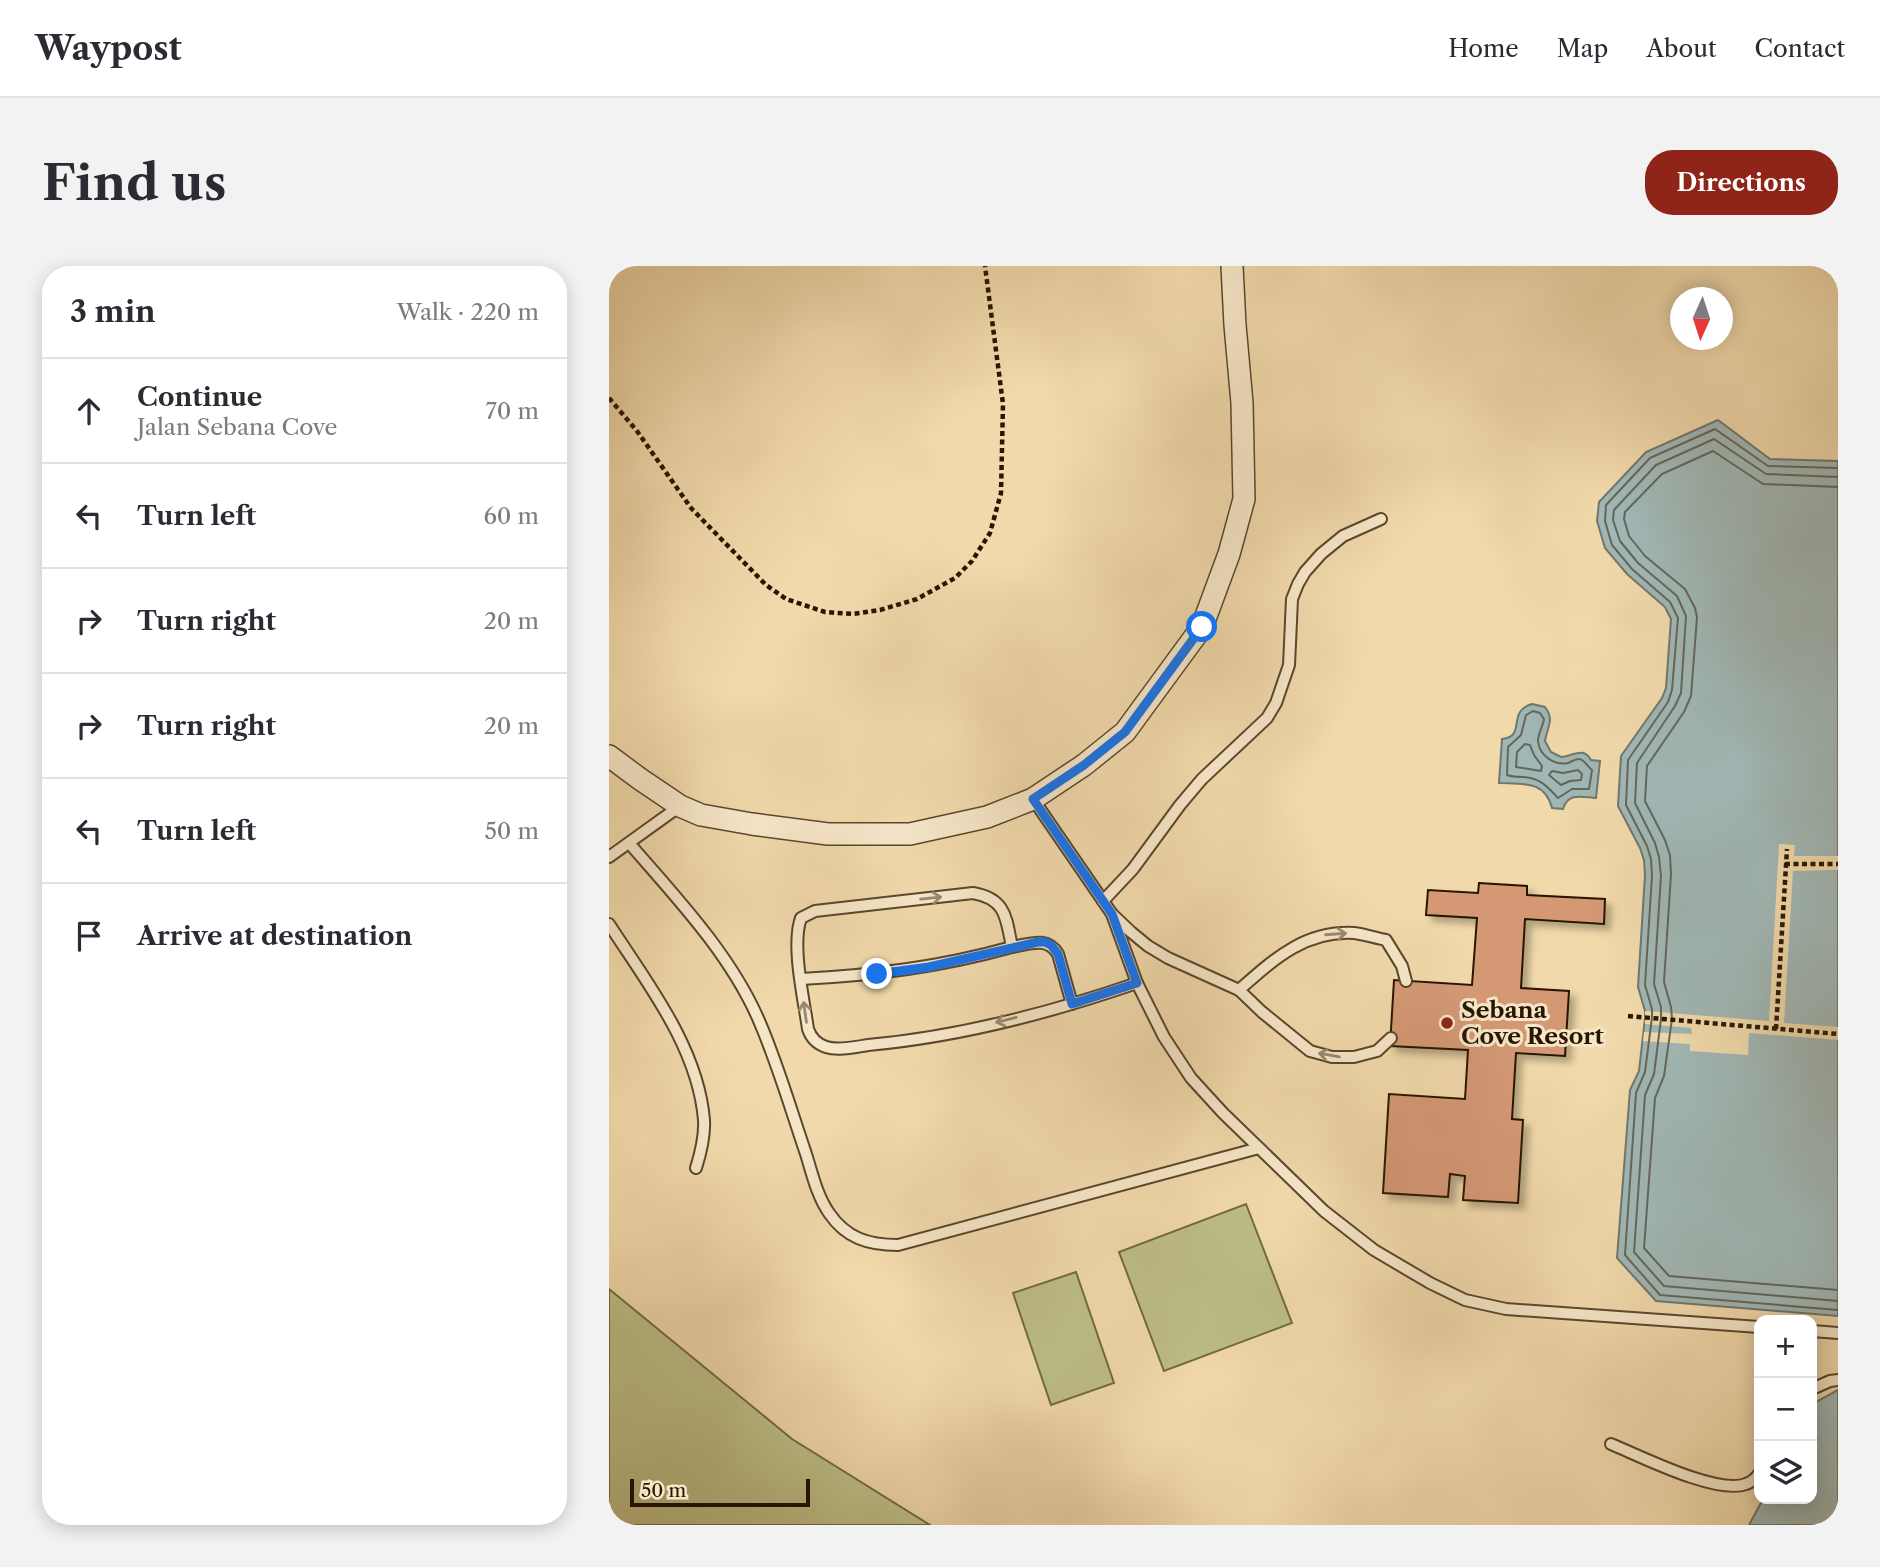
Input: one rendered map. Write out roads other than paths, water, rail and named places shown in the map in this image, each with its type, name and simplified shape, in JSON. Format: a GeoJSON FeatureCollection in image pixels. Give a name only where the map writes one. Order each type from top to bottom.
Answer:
{"type":"FeatureCollection","features":[{"type":"Feature","properties":{"kind":"street"},"geometry":{"type":"LineString","coordinates":[[609,756],[680,806],[701,815],[828,834],[910,834],[987,817],[1033,799],[1084,765],[1125,732],[1202,627],[1229,554],[1244,499],[1242,402],[1232,266]]}},
{"type":"Feature","properties":{"kind":"lane"},"geometry":{"type":"LineString","coordinates":[[1103,901],[1133,869],[1179,805],[1202,779],[1267,718],[1276,703],[1289,665],[1292,599],[1305,572],[1342,536],[1381,519]]}},
{"type":"Feature","properties":{"kind":"lane"},"geometry":{"type":"LineString","coordinates":[[1033,799],[1112,914],[1148,946],[1239,990],[1310,1051],[1332,1057],[1354,1057],[1377,1051],[1391,1038]]}},
{"type":"Feature","properties":{"kind":"lane"},"geometry":{"type":"LineString","coordinates":[[609,858],[680,806]]}},
{"type":"Feature","properties":{"kind":"lane"},"geometry":{"type":"LineString","coordinates":[[629,843],[714,945],[744,990],[772,1053],[822,1202],[829,1214],[849,1234],[866,1242],[898,1245],[1259,1148]]}},
{"type":"Feature","properties":{"kind":"lane"},"geometry":{"type":"LineString","coordinates":[[1013,947],[1001,907],[992,898],[973,893],[815,911],[801,918],[797,942],[810,1036],[832,1049],[949,1034],[1072,1004],[1137,983]]}},
{"type":"Feature","properties":{"kind":"lane"},"geometry":{"type":"LineString","coordinates":[[1112,914],[1137,983],[1164,1037],[1191,1078],[1223,1113],[1324,1211],[1374,1250],[1465,1300],[1506,1309],[1754,1327]]}},
{"type":"Feature","properties":{"kind":"lane"},"geometry":{"type":"LineString","coordinates":[[609,924],[680,1037],[691,1064],[698,1085],[704,1121],[697,1168]]}},
{"type":"Feature","properties":{"kind":"lane"},"geometry":{"type":"LineString","coordinates":[[1239,990],[1273,960],[1296,945],[1328,933],[1357,933],[1386,940],[1402,966],[1406,981]]}},
{"type":"Feature","properties":{"kind":"lane"},"geometry":{"type":"LineString","coordinates":[[801,979],[859,976],[918,968],[1038,942],[1051,945],[1055,949],[1072,1004]]}},
{"type":"Feature","properties":{"kind":"lane"},"geometry":{"type":"LineString","coordinates":[[1817,1331],[1838,1333]]}},
{"type":"Feature","properties":{"kind":"lane"},"geometry":{"type":"LineString","coordinates":[[1817,1387],[1838,1380]]}},
{"type":"Feature","properties":{"kind":"lane"},"geometry":{"type":"LineString","coordinates":[[1611,1444],[1721,1486],[1745,1485],[1754,1479]]}},
{"type":"Feature","properties":{"kind":"water"},"geometry":{"type":"Polygon","coordinates":[[[1718,420],[1770,459],[1838,461],[1838,1316],[1656,1301],[1617,1258],[1630,1090],[1639,1071],[1645,1018],[1638,987],[1644,860],[1618,806],[1621,756],[1662,698],[1666,688],[1671,619],[1665,607],[1627,574],[1605,548],[1597,521],[1599,502],[1646,452],[1718,420]]]}},
{"type":"Feature","properties":{"kind":"water"},"geometry":{"type":"Polygon","coordinates":[[[1532,704],[1545,707],[1548,712],[1550,720],[1545,741],[1551,752],[1561,757],[1585,753],[1591,760],[1600,761],[1596,798],[1576,797],[1568,800],[1563,809],[1552,808],[1549,799],[1538,788],[1524,784],[1499,783],[1502,739],[1514,734],[1520,712],[1532,704]]]}},
{"type":"Feature","properties":{"kind":"water"},"geometry":{"type":"Polygon","coordinates":[[[1838,1390],[1838,1525],[1749,1525],[1760,1504],[1817,1504],[1817,1401],[1838,1390]]]}},
{"type":"Feature","properties":{"kind":"place","name":"Sebana Cove Resort"},"geometry":{"type":"Point","coordinates":[1447,1023]}}]}
